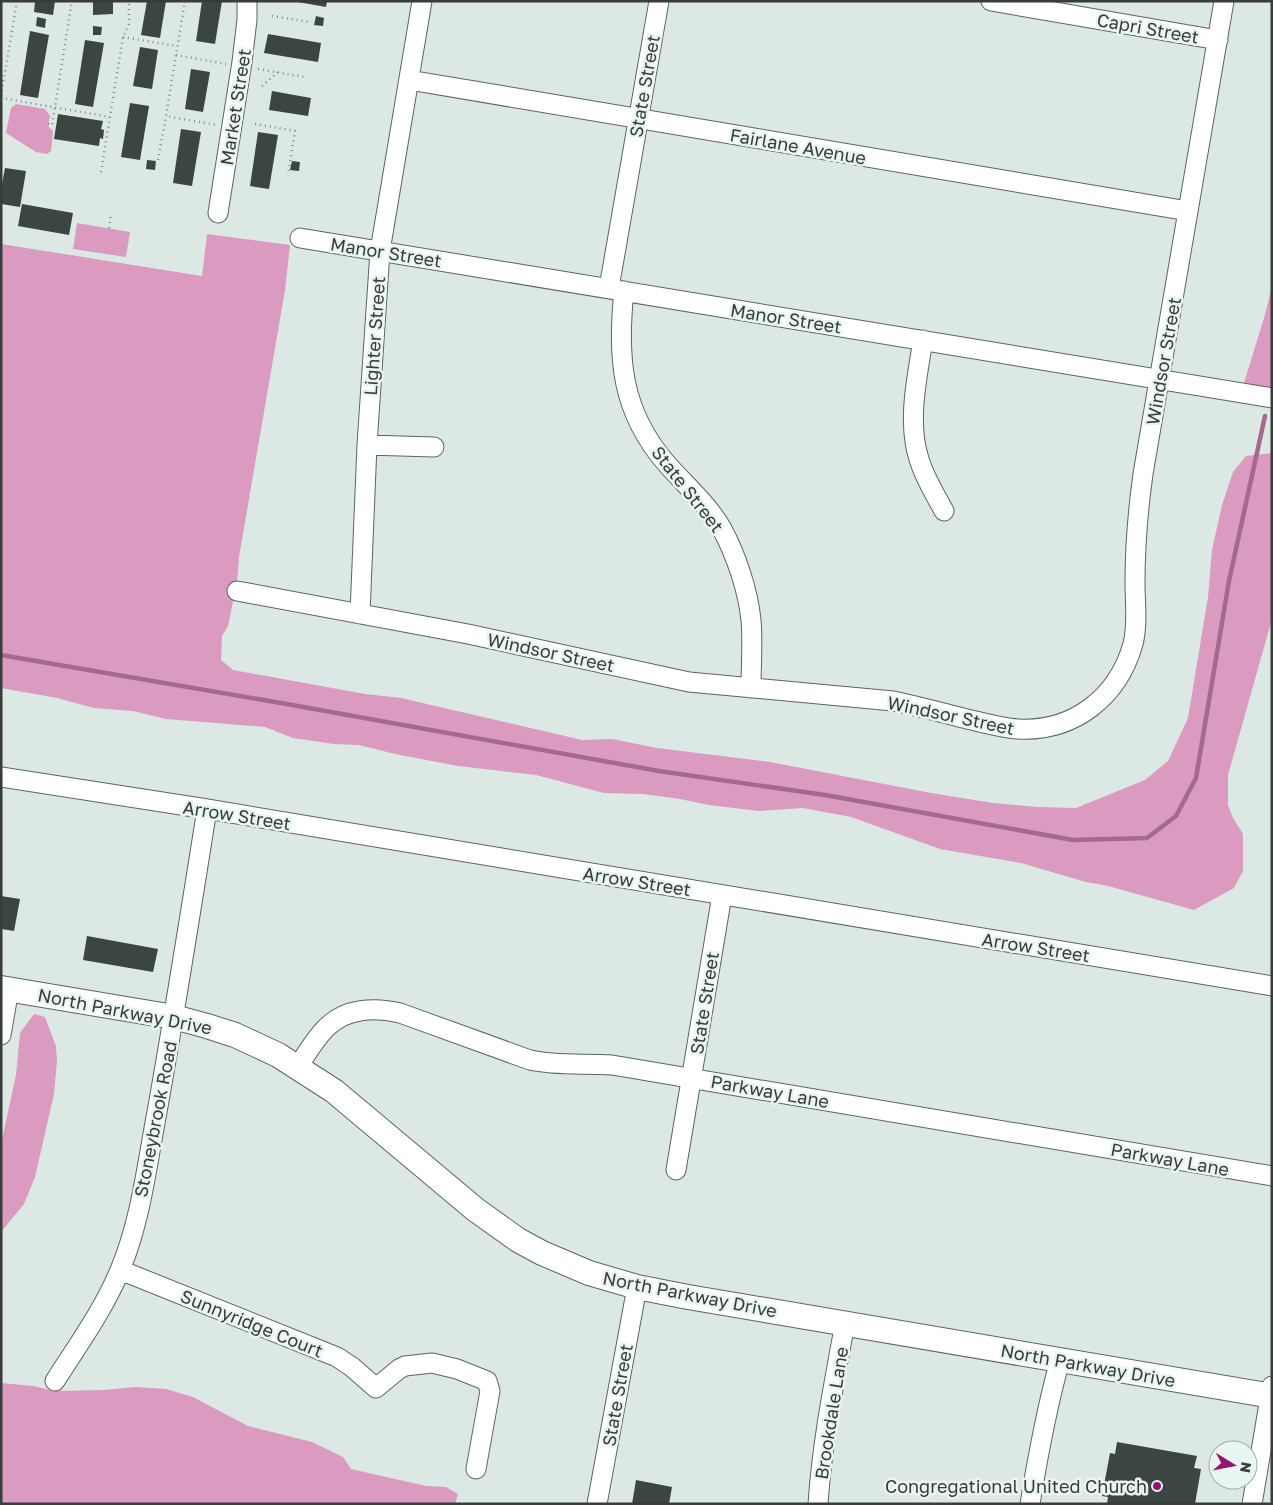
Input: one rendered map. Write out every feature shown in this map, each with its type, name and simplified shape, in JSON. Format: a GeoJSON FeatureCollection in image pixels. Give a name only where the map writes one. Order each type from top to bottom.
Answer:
{"type":"FeatureCollection","features":[{"type":"Feature","properties":{"kind":"main road","name":"North Parkway Drive"},"geometry":{"type":"LineString","coordinates":[[5,988],[174,1017],[235,1035],[278,1055],[334,1091],[476,1210],[518,1240],[542,1253],[589,1273],[637,1287],[1060,1360],[1271,1392]]}},
{"type":"Feature","properties":{"kind":"street","name":"Market Street"},"geometry":{"type":"LineString","coordinates":[[218,213],[242,62],[247,20],[247,1]]}},
{"type":"Feature","properties":{"kind":"street","name":"Lighter Street"},"geometry":{"type":"LineString","coordinates":[[360,614],[367,445],[380,251],[422,1]]}},
{"type":"Feature","properties":{"kind":"street","name":"State Street"},"geometry":{"type":"LineString","coordinates":[[659,1],[638,119],[616,290],[621,355],[630,400],[641,426],[656,451],[702,501],[722,528],[729,542],[745,588],[750,612],[752,638],[751,688]]}},
{"type":"Feature","properties":{"kind":"street","name":"Capri Street"},"geometry":{"type":"LineString","coordinates":[[990,1],[1218,40]]}},
{"type":"Feature","properties":{"kind":"street","name":"Windsor Street"},"geometry":{"type":"LineString","coordinates":[[237,591],[468,634],[689,682],[893,701],[995,726],[1027,730],[1060,724],[1082,714],[1102,699],[1118,678],[1133,643],[1136,608],[1135,577],[1138,509],[1224,1]]}},
{"type":"Feature","properties":{"kind":"street","name":"Fairlane Avenue"},"geometry":{"type":"LineString","coordinates":[[409,80],[1188,211]]}},
{"type":"Feature","properties":{"kind":"street","name":"Manor Street"},"geometry":{"type":"LineString","coordinates":[[300,238],[1272,398]]}},
{"type":"Feature","properties":{"kind":"street"},"geometry":{"type":"LineString","coordinates":[[923,340],[914,408],[916,450],[927,479],[944,511]]}},
{"type":"Feature","properties":{"kind":"street"},"geometry":{"type":"LineString","coordinates":[[367,445],[434,448]]}},
{"type":"Feature","properties":{"kind":"street","name":"Arrow Street"},"geometry":{"type":"LineString","coordinates":[[1,777],[207,809],[1272,986]]}},
{"type":"Feature","properties":{"kind":"street","name":"Stoneybrook Road"},"geometry":{"type":"LineString","coordinates":[[55,1381],[102,1306],[120,1270],[138,1210],[174,1017],[207,809]]}},
{"type":"Feature","properties":{"kind":"street","name":"State Street"},"geometry":{"type":"LineString","coordinates":[[676,1170],[722,895]]}},
{"type":"Feature","properties":{"kind":"street"},"geometry":{"type":"LineString","coordinates":[[1,1035],[5,988]]}},
{"type":"Feature","properties":{"kind":"street","name":"Parkway Lane"},"geometry":{"type":"LineString","coordinates":[[298,1067],[325,1028],[333,1022],[349,1014],[366,1010],[386,1009],[400,1012],[536,1061],[563,1064],[612,1064],[1272,1176]]}},
{"type":"Feature","properties":{"kind":"street","name":"Sunnyridge Court"},"geometry":{"type":"LineString","coordinates":[[120,1270],[337,1357],[352,1366],[376,1388],[405,1366],[432,1363],[457,1369],[487,1381],[490,1392],[476,1469]]}},
{"type":"Feature","properties":{"kind":"street","name":"State Street"},"geometry":{"type":"LineString","coordinates":[[597,1504],[637,1287]]}},
{"type":"Feature","properties":{"kind":"street","name":"Brookdale Lane"},"geometry":{"type":"LineString","coordinates":[[818,1504],[827,1422],[845,1323]]}},
{"type":"Feature","properties":{"kind":"street"},"geometry":{"type":"LineString","coordinates":[[1030,1504],[1041,1439],[1060,1360]]}},
{"type":"Feature","properties":{"kind":"street"},"geometry":{"type":"LineString","coordinates":[[1252,1504],[1271,1392]]}},
{"type":"Feature","properties":{"kind":"path"},"geometry":{"type":"LineString","coordinates":[[17,1],[1,97],[110,117]]}},
{"type":"Feature","properties":{"kind":"path"},"geometry":{"type":"LineString","coordinates":[[48,124],[52,125],[72,1]]}},
{"type":"Feature","properties":{"kind":"path"},"geometry":{"type":"LineString","coordinates":[[101,172],[124,36],[129,24],[129,1]]}},
{"type":"Feature","properties":{"kind":"path"},"geometry":{"type":"LineString","coordinates":[[158,160],[185,1]]}},
{"type":"Feature","properties":{"kind":"path"},"geometry":{"type":"LineString","coordinates":[[272,16],[310,22]]}},
{"type":"Feature","properties":{"kind":"path"},"geometry":{"type":"LineString","coordinates":[[124,36],[177,46]]}},
{"type":"Feature","properties":{"kind":"path"},"geometry":{"type":"LineString","coordinates":[[176,55],[230,64]]}},
{"type":"Feature","properties":{"kind":"path"},"geometry":{"type":"LineString","coordinates":[[252,68],[304,77]]}},
{"type":"Feature","properties":{"kind":"path"},"geometry":{"type":"LineString","coordinates":[[262,86],[278,72]]}},
{"type":"Feature","properties":{"kind":"path"},"geometry":{"type":"LineString","coordinates":[[166,116],[220,126]]}},
{"type":"Feature","properties":{"kind":"path"},"geometry":{"type":"LineString","coordinates":[[255,124],[295,131],[288,175]]}},
{"type":"Feature","properties":{"kind":"path"},"geometry":{"type":"LineString","coordinates":[[109,228],[111,214]]}},
{"type":"Feature","properties":{"kind":"shaded area"},"geometry":{"type":"Polygon","coordinates":[[[16,104],[45,109],[50,116],[48,126],[53,131],[51,151],[47,154],[36,152],[6,133],[11,108],[16,104]]]}},
{"type":"Feature","properties":{"kind":"shaded area"},"geometry":{"type":"Polygon","coordinates":[[[77,223],[130,232],[126,257],[73,249],[77,223]]]}},
{"type":"Feature","properties":{"kind":"shaded area"},"geometry":{"type":"Polygon","coordinates":[[[207,234],[290,245],[285,290],[239,557],[237,582],[228,626],[222,636],[221,660],[233,670],[365,694],[401,698],[582,740],[612,739],[657,748],[770,762],[993,803],[1076,808],[1145,780],[1168,761],[1188,718],[1208,597],[1212,550],[1222,505],[1233,472],[1246,456],[1272,453],[1272,619],[1228,775],[1228,805],[1233,818],[1243,834],[1243,871],[1234,888],[1194,910],[1021,863],[940,849],[851,817],[803,808],[759,811],[643,794],[604,793],[536,775],[458,766],[359,745],[334,744],[293,738],[265,727],[166,719],[133,711],[94,708],[57,698],[1,688],[1,244],[202,276],[207,234]]]}},
{"type":"Feature","properties":{"kind":"shaded area"},"geometry":{"type":"Polygon","coordinates":[[[1272,287],[1272,388],[1244,383],[1272,287]]]}},
{"type":"Feature","properties":{"kind":"shaded area"},"geometry":{"type":"Polygon","coordinates":[[[34,1014],[45,1017],[56,1046],[57,1061],[54,1094],[35,1177],[24,1204],[1,1232],[1,1144],[16,1075],[20,1033],[34,1014]]]}},
{"type":"Feature","properties":{"kind":"shaded area"},"geometry":{"type":"Polygon","coordinates":[[[1,1383],[33,1386],[55,1391],[136,1387],[166,1389],[193,1397],[248,1426],[312,1442],[343,1457],[351,1469],[426,1486],[446,1487],[458,1494],[455,1504],[1,1504],[1,1383]]]}},
{"type":"Feature","properties":{"kind":"building"},"geometry":{"type":"Polygon","coordinates":[[[35,1],[55,1],[53,15],[34,12],[35,1]]]}},
{"type":"Feature","properties":{"kind":"building"},"geometry":{"type":"Polygon","coordinates":[[[93,1],[113,1],[113,14],[93,15],[93,1]]]}},
{"type":"Feature","properties":{"kind":"building"},"geometry":{"type":"Polygon","coordinates":[[[147,1],[166,1],[160,38],[141,35],[147,1]]]}},
{"type":"Feature","properties":{"kind":"building"},"geometry":{"type":"Polygon","coordinates":[[[202,1],[222,1],[215,44],[196,41],[202,1]]]}},
{"type":"Feature","properties":{"kind":"building"},"geometry":{"type":"Polygon","coordinates":[[[298,1],[327,1],[326,7],[298,1]]]}},
{"type":"Feature","properties":{"kind":"building"},"geometry":{"type":"Polygon","coordinates":[[[316,16],[324,18],[323,26],[314,25],[316,16]]]}},
{"type":"Feature","properties":{"kind":"building"},"geometry":{"type":"Polygon","coordinates":[[[37,17],[46,19],[45,28],[36,26],[37,17]]]}},
{"type":"Feature","properties":{"kind":"building"},"geometry":{"type":"Polygon","coordinates":[[[93,26],[102,27],[101,35],[93,35],[93,26]]]}},
{"type":"Feature","properties":{"kind":"building"},"geometry":{"type":"Polygon","coordinates":[[[30,31],[49,35],[38,98],[20,95],[30,31]]]}},
{"type":"Feature","properties":{"kind":"building"},"geometry":{"type":"Polygon","coordinates":[[[268,34],[321,43],[318,62],[264,53],[268,34]]]}},
{"type":"Feature","properties":{"kind":"building"},"geometry":{"type":"Polygon","coordinates":[[[85,40],[104,43],[93,107],[75,104],[85,40]]]}},
{"type":"Feature","properties":{"kind":"building"},"geometry":{"type":"Polygon","coordinates":[[[140,47],[158,50],[152,89],[133,86],[140,47]]]}},
{"type":"Feature","properties":{"kind":"building"},"geometry":{"type":"Polygon","coordinates":[[[191,69],[210,72],[203,112],[185,109],[191,69]]]}},
{"type":"Feature","properties":{"kind":"building"},"geometry":{"type":"Polygon","coordinates":[[[272,91],[311,98],[308,116],[269,110],[272,91]]]}},
{"type":"Feature","properties":{"kind":"building"},"geometry":{"type":"Polygon","coordinates":[[[130,103],[149,106],[140,160],[121,157],[130,103]]]}},
{"type":"Feature","properties":{"kind":"building"},"geometry":{"type":"Polygon","coordinates":[[[58,114],[103,121],[101,129],[104,130],[103,139],[100,138],[99,146],[54,139],[58,114]]]}},
{"type":"Feature","properties":{"kind":"building"},"geometry":{"type":"Polygon","coordinates":[[[181,129],[201,132],[192,186],[173,183],[181,129]]]}},
{"type":"Feature","properties":{"kind":"building"},"geometry":{"type":"Polygon","coordinates":[[[258,132],[278,135],[269,189],[250,186],[258,132]]]}},
{"type":"Feature","properties":{"kind":"building"},"geometry":{"type":"Polygon","coordinates":[[[147,160],[156,161],[155,170],[146,169],[147,160]]]}},
{"type":"Feature","properties":{"kind":"building"},"geometry":{"type":"Polygon","coordinates":[[[292,161],[300,162],[299,171],[290,170],[292,161]]]}},
{"type":"Feature","properties":{"kind":"building"},"geometry":{"type":"Polygon","coordinates":[[[5,168],[26,171],[20,207],[1,204],[1,189],[5,168]]]}},
{"type":"Feature","properties":{"kind":"building"},"geometry":{"type":"Polygon","coordinates":[[[22,204],[73,213],[69,235],[18,226],[22,204]]]}},
{"type":"Feature","properties":{"kind":"building"},"geometry":{"type":"Polygon","coordinates":[[[1,896],[20,899],[14,931],[1,929],[1,896]]]}},
{"type":"Feature","properties":{"kind":"building"},"geometry":{"type":"Polygon","coordinates":[[[87,936],[158,949],[153,972],[83,960],[87,936]]]}},
{"type":"Feature","properties":{"kind":"building"},"geometry":{"type":"Polygon","coordinates":[[[1117,1442],[1197,1456],[1194,1468],[1201,1469],[1195,1504],[1107,1504],[1108,1497],[1102,1496],[1110,1453],[1115,1454],[1117,1442]]]}},
{"type":"Feature","properties":{"kind":"building"},"geometry":{"type":"Polygon","coordinates":[[[636,1480],[672,1487],[669,1504],[632,1504],[636,1480]]]}},
{"type":"Feature","properties":{"kind":"waterway"},"geometry":{"type":"LineString","coordinates":[[1,655],[659,771],[825,795],[1073,840],[1147,838],[1176,816],[1196,778],[1229,581],[1265,416]]}},
{"type":"Feature","properties":{"kind":"place","name":"Congregational United Church"},"geometry":{"type":"Point","coordinates":[1157,1486]}}]}
